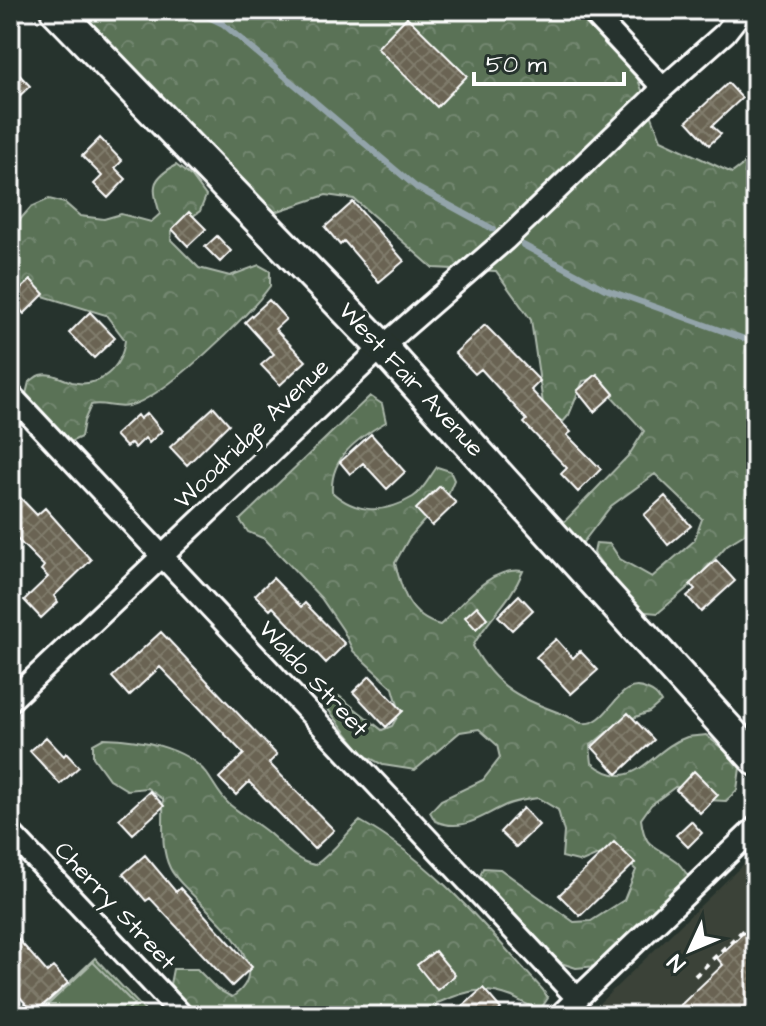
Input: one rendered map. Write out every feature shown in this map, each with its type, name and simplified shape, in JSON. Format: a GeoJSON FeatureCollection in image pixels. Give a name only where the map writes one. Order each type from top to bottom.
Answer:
{"type":"FeatureCollection","features":[{"type":"Feature","properties":{"kind":"street","name":"West Fair Avenue"},"geometry":{"type":"LineString","coordinates":[[56,10],[382,347],[756,760]]}},
{"type":"Feature","properties":{"kind":"street"},"geometry":{"type":"LineString","coordinates":[[590,10],[663,88]]}},
{"type":"Feature","properties":{"kind":"street","name":"Woodridge Avenue"},"geometry":{"type":"LineString","coordinates":[[10,701],[382,347],[505,240],[663,88],[725,33],[743,10]]}},
{"type":"Feature","properties":{"kind":"street","name":"Waldo Street"},"geometry":{"type":"LineString","coordinates":[[10,394],[578,999]]}},
{"type":"Feature","properties":{"kind":"street"},"geometry":{"type":"LineString","coordinates":[[559,1016],[756,827]]}},
{"type":"Feature","properties":{"kind":"street","name":"Cherry Street"},"geometry":{"type":"LineString","coordinates":[[10,832],[183,1016]]}},
{"type":"Feature","properties":{"kind":"path"},"geometry":{"type":"LineString","coordinates":[[695,976],[756,918]]}},
{"type":"Feature","properties":{"kind":"shaded area"},"geometry":{"type":"Polygon","coordinates":[[[756,852],[756,1016],[586,1016],[756,852]]]}},
{"type":"Feature","properties":{"kind":"green space"},"geometry":{"type":"Polygon","coordinates":[[[76,10],[609,10],[661,140],[732,173],[756,155],[756,274],[745,288],[748,319],[756,322],[756,527],[727,545],[693,583],[658,613],[635,611],[594,553],[596,543],[610,544],[620,559],[652,577],[694,541],[702,519],[655,474],[611,506],[581,545],[562,532],[564,522],[629,455],[644,431],[595,378],[583,381],[563,422],[550,415],[543,404],[531,320],[496,271],[433,268],[354,199],[326,195],[269,214],[76,10]]]}},
{"type":"Feature","properties":{"kind":"green space"},"geometry":{"type":"Polygon","coordinates":[[[176,165],[192,177],[206,196],[200,211],[172,231],[171,240],[199,268],[230,276],[259,265],[270,271],[270,286],[225,335],[162,389],[128,406],[91,405],[81,437],[68,443],[25,398],[29,382],[44,374],[82,383],[100,379],[114,367],[125,340],[106,315],[43,296],[28,301],[10,324],[10,231],[31,207],[49,199],[65,203],[80,216],[104,219],[121,214],[151,222],[160,214],[155,197],[157,180],[176,165]]]}},
{"type":"Feature","properties":{"kind":"green space"},"geometry":{"type":"Polygon","coordinates":[[[370,396],[382,404],[386,422],[356,442],[341,459],[332,492],[361,508],[381,509],[402,503],[417,494],[437,467],[450,471],[454,480],[449,492],[409,538],[395,563],[404,593],[414,609],[440,625],[488,580],[499,574],[523,571],[512,592],[473,646],[501,683],[523,697],[582,723],[600,717],[629,689],[637,687],[656,694],[661,702],[649,712],[617,724],[590,746],[592,763],[607,772],[619,775],[631,773],[674,743],[687,737],[706,735],[740,768],[737,790],[726,801],[707,800],[693,788],[675,787],[651,805],[641,819],[645,836],[652,845],[678,862],[688,875],[683,888],[627,943],[597,966],[576,968],[561,963],[479,879],[483,868],[500,869],[574,922],[591,921],[624,900],[636,870],[620,855],[605,852],[582,862],[562,857],[564,832],[558,810],[538,798],[510,804],[463,824],[435,821],[430,812],[441,800],[483,780],[500,758],[497,745],[479,729],[460,732],[415,770],[383,765],[364,755],[327,708],[326,698],[339,696],[382,730],[392,726],[400,712],[393,688],[353,651],[321,598],[265,539],[248,532],[240,520],[370,396]]]}},
{"type":"Feature","properties":{"kind":"green space"},"geometry":{"type":"Polygon","coordinates":[[[104,738],[146,742],[174,751],[198,764],[229,804],[308,863],[315,865],[360,821],[387,837],[435,876],[480,920],[548,998],[542,1007],[537,1007],[501,993],[473,991],[437,1003],[433,1016],[350,1016],[347,1013],[323,1016],[196,1016],[170,984],[173,969],[197,969],[217,989],[232,997],[246,982],[248,966],[241,948],[227,930],[170,868],[164,843],[163,799],[147,788],[127,790],[109,779],[93,757],[93,744],[104,738]]]}},
{"type":"Feature","properties":{"kind":"green space"},"geometry":{"type":"Polygon","coordinates":[[[95,958],[150,1016],[34,1016],[95,958]]]}},
{"type":"Feature","properties":{"kind":"green space"},"geometry":{"type":"Polygon","coordinates":[[[93,962],[134,1004],[122,1016],[36,1016],[93,962]]]}},
{"type":"Feature","properties":{"kind":"building"},"geometry":{"type":"Polygon","coordinates":[[[407,17],[467,76],[437,107],[377,48],[407,17]]]}},
{"type":"Feature","properties":{"kind":"building"},"geometry":{"type":"Polygon","coordinates":[[[10,65],[30,86],[10,105],[10,65]]]}},
{"type":"Feature","properties":{"kind":"building"},"geometry":{"type":"Polygon","coordinates":[[[728,83],[742,98],[712,126],[721,134],[709,145],[687,121],[728,83]]]}},
{"type":"Feature","properties":{"kind":"building"},"geometry":{"type":"Polygon","coordinates":[[[100,138],[122,161],[115,168],[126,179],[108,198],[94,184],[102,176],[82,156],[100,138]]]}},
{"type":"Feature","properties":{"kind":"building"},"geometry":{"type":"Polygon","coordinates":[[[353,202],[404,261],[379,282],[344,241],[340,245],[325,227],[353,202]]]}},
{"type":"Feature","properties":{"kind":"building"},"geometry":{"type":"Polygon","coordinates":[[[189,212],[206,229],[188,246],[172,229],[189,212]]]}},
{"type":"Feature","properties":{"kind":"building"},"geometry":{"type":"Polygon","coordinates":[[[217,236],[231,251],[220,262],[205,247],[217,236]]]}},
{"type":"Feature","properties":{"kind":"building"},"geometry":{"type":"Polygon","coordinates":[[[31,280],[44,294],[24,314],[10,299],[31,280]]]}},
{"type":"Feature","properties":{"kind":"building"},"geometry":{"type":"Polygon","coordinates":[[[269,300],[286,319],[275,329],[306,361],[280,385],[261,365],[274,354],[245,322],[269,300]]]}},
{"type":"Feature","properties":{"kind":"building"},"geometry":{"type":"Polygon","coordinates":[[[90,312],[115,338],[94,358],[69,333],[90,312]]]}},
{"type":"Feature","properties":{"kind":"building"},"geometry":{"type":"Polygon","coordinates":[[[485,325],[540,381],[531,390],[571,432],[567,435],[601,469],[578,492],[561,474],[567,468],[524,423],[527,420],[481,369],[475,374],[455,353],[485,325]]]}},
{"type":"Feature","properties":{"kind":"building"},"geometry":{"type":"Polygon","coordinates":[[[597,374],[614,394],[594,412],[577,391],[597,374]]]}},
{"type":"Feature","properties":{"kind":"building"},"geometry":{"type":"Polygon","coordinates":[[[214,407],[229,424],[187,465],[170,447],[214,407]]]}},
{"type":"Feature","properties":{"kind":"building"},"geometry":{"type":"Polygon","coordinates":[[[147,413],[162,431],[149,443],[145,438],[135,448],[131,443],[126,447],[115,435],[137,415],[140,419],[147,413]]]}},
{"type":"Feature","properties":{"kind":"building"},"geometry":{"type":"Polygon","coordinates":[[[371,434],[405,472],[387,489],[363,463],[350,474],[340,462],[371,434]]]}},
{"type":"Feature","properties":{"kind":"building"},"geometry":{"type":"Polygon","coordinates":[[[440,486],[456,503],[432,526],[416,509],[440,486]]]}},
{"type":"Feature","properties":{"kind":"building"},"geometry":{"type":"Polygon","coordinates":[[[10,487],[37,515],[45,508],[91,560],[54,596],[58,602],[41,618],[24,600],[48,577],[41,570],[44,566],[10,532],[10,487]]]}},
{"type":"Feature","properties":{"kind":"building"},"geometry":{"type":"Polygon","coordinates":[[[665,496],[691,526],[668,545],[644,515],[665,496]]]}},
{"type":"Feature","properties":{"kind":"building"},"geometry":{"type":"Polygon","coordinates":[[[716,560],[735,581],[701,612],[687,596],[695,589],[690,584],[716,560]]]}},
{"type":"Feature","properties":{"kind":"building"},"geometry":{"type":"Polygon","coordinates":[[[273,578],[301,607],[305,603],[345,644],[326,663],[273,607],[270,610],[255,595],[273,578]]]}},
{"type":"Feature","properties":{"kind":"building"},"geometry":{"type":"Polygon","coordinates":[[[519,595],[533,610],[512,630],[498,616],[519,595]]]}},
{"type":"Feature","properties":{"kind":"building"},"geometry":{"type":"Polygon","coordinates":[[[477,606],[487,618],[476,629],[465,617],[477,606]]]}},
{"type":"Feature","properties":{"kind":"building"},"geometry":{"type":"Polygon","coordinates":[[[161,632],[277,755],[269,763],[334,830],[314,849],[249,782],[236,795],[219,778],[244,754],[160,667],[129,696],[112,677],[161,632]]]}},
{"type":"Feature","properties":{"kind":"building"},"geometry":{"type":"Polygon","coordinates":[[[556,639],[573,658],[580,651],[598,670],[571,694],[536,657],[556,639]]]}},
{"type":"Feature","properties":{"kind":"building"},"geometry":{"type":"Polygon","coordinates":[[[370,676],[403,711],[386,727],[353,692],[370,676]]]}},
{"type":"Feature","properties":{"kind":"building"},"geometry":{"type":"Polygon","coordinates":[[[628,713],[654,740],[617,774],[592,747],[628,713]]]}},
{"type":"Feature","properties":{"kind":"building"},"geometry":{"type":"Polygon","coordinates":[[[46,737],[79,767],[60,784],[30,751],[46,737]]]}},
{"type":"Feature","properties":{"kind":"building"},"geometry":{"type":"Polygon","coordinates":[[[694,771],[718,795],[700,813],[676,790],[694,771]]]}},
{"type":"Feature","properties":{"kind":"building"},"geometry":{"type":"Polygon","coordinates":[[[150,791],[164,806],[133,834],[119,819],[150,791]]]}},
{"type":"Feature","properties":{"kind":"building"},"geometry":{"type":"Polygon","coordinates":[[[523,808],[539,825],[516,847],[500,832],[523,808]]]}},
{"type":"Feature","properties":{"kind":"building"},"geometry":{"type":"Polygon","coordinates":[[[691,821],[702,833],[688,847],[676,835],[691,821]]]}},
{"type":"Feature","properties":{"kind":"building"},"geometry":{"type":"Polygon","coordinates":[[[614,842],[635,863],[580,916],[559,895],[614,842]]]}},
{"type":"Feature","properties":{"kind":"building"},"geometry":{"type":"Polygon","coordinates":[[[145,855],[176,892],[180,888],[252,967],[232,986],[150,898],[146,901],[123,874],[145,855]]]}},
{"type":"Feature","properties":{"kind":"building"},"geometry":{"type":"Polygon","coordinates":[[[756,921],[756,1016],[669,1016],[723,965],[717,958],[756,921]]]}},
{"type":"Feature","properties":{"kind":"building"},"geometry":{"type":"Polygon","coordinates":[[[10,930],[47,972],[53,967],[68,983],[34,1013],[10,986],[10,930]]]}},
{"type":"Feature","properties":{"kind":"building"},"geometry":{"type":"Polygon","coordinates":[[[435,951],[455,975],[437,990],[417,965],[435,951]]]}},
{"type":"Feature","properties":{"kind":"building"},"geometry":{"type":"Polygon","coordinates":[[[483,988],[501,1009],[493,1016],[452,1016],[483,988]]]}},
{"type":"Feature","properties":{"kind":"waterway"},"geometry":{"type":"LineString","coordinates":[[194,10],[223,24],[416,187],[493,229]]}},
{"type":"Feature","properties":{"kind":"waterway"},"geometry":{"type":"LineString","coordinates":[[523,245],[605,289],[756,343]]}}]}
